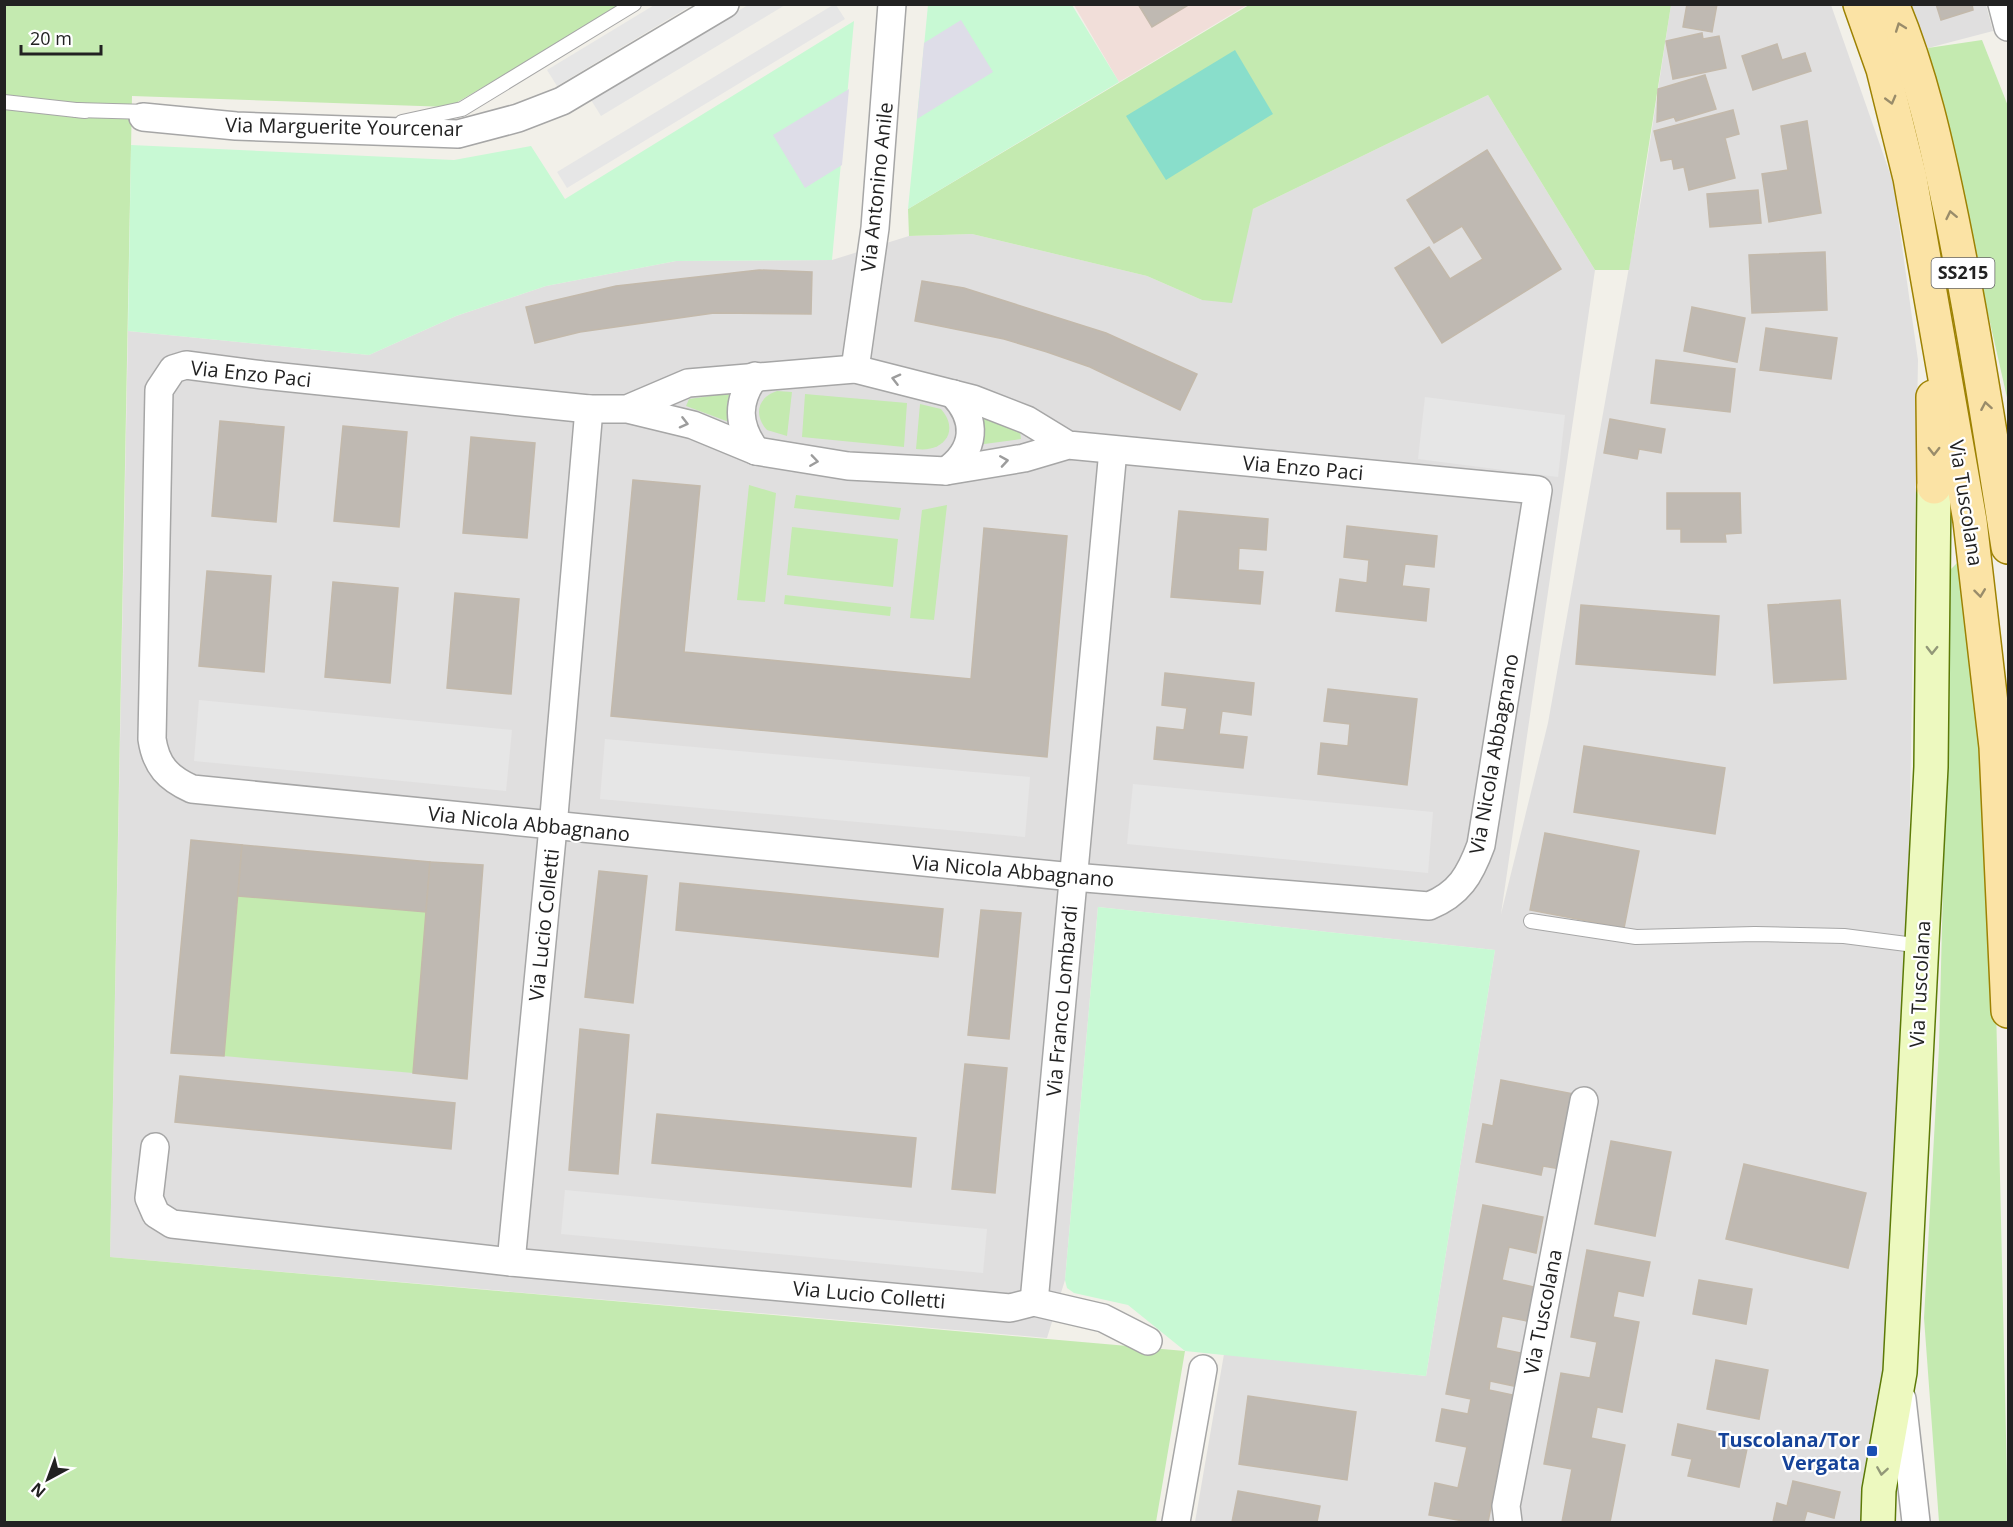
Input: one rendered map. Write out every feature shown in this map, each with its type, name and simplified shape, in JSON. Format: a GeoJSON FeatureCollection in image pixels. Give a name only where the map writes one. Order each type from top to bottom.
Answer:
{"type":"FeatureCollection","features":[{"type":"Feature","properties":{"kind":"main road","name":"Via Tuscolana"},"geometry":{"type":"LineString","coordinates":[[1860,4],[1883,69],[1900,136],[1964,477],[1986,648],[1999,798],[2008,1011]]}},
{"type":"Feature","properties":{"kind":"main road","name":"Via Tuscolana"},"geometry":{"type":"LineString","coordinates":[[1892,4],[1921,85],[1938,152],[2001,448],[2008,547]]}},
{"type":"Feature","properties":{"kind":"main road"},"geometry":{"type":"LineString","coordinates":[[1928,287],[1934,487]]}},
{"type":"Feature","properties":{"kind":"street","name":"Via Marguerite Yourcenar"},"geometry":{"type":"LineString","coordinates":[[143,117],[236,126],[458,134],[518,118],[562,101],[725,4]]}},
{"type":"Feature","properties":{"kind":"street","name":"Via Antonino Anile"},"geometry":{"type":"LineString","coordinates":[[855,369],[875,228],[892,4]]}},
{"type":"Feature","properties":{"kind":"street"},"geometry":{"type":"LineString","coordinates":[[2002,4],[2008,27]]}},
{"type":"Feature","properties":{"kind":"street","name":"Via Enzo Paci"},"geometry":{"type":"LineString","coordinates":[[162,770],[155,756],[152,739],[159,390],[173,369],[186,365],[590,409],[627,409],[693,425],[756,451],[848,466],[946,471],[1023,458],[1068,445],[1538,490]]}},
{"type":"Feature","properties":{"kind":"street","name":"Via Enzo Paci"},"geometry":{"type":"LineString","coordinates":[[627,409],[688,383],[855,369],[953,394],[1027,420],[1068,445]]}},
{"type":"Feature","properties":{"kind":"street"},"geometry":{"type":"LineString","coordinates":[[755,376],[745,389],[740,405],[740,422],[746,438],[756,451]]}},
{"type":"Feature","properties":{"kind":"street"},"geometry":{"type":"LineString","coordinates":[[946,471],[959,462],[968,449],[971,434],[970,419],[964,405],[953,394]]}},
{"type":"Feature","properties":{"kind":"street","name":"Via Lucio Colletti"},"geometry":{"type":"LineString","coordinates":[[511,1262],[590,409]]}},
{"type":"Feature","properties":{"kind":"street","name":"Via Franco Lombardi"},"geometry":{"type":"LineString","coordinates":[[1034,1302],[1113,450]]}},
{"type":"Feature","properties":{"kind":"street","name":"Via Tuscolana"},"geometry":{"type":"LineString","coordinates":[[1878,1522],[1879,1490],[1900,1372],[1931,767],[1934,487]]}},
{"type":"Feature","properties":{"kind":"street","name":"Via Nicola Abbagnano"},"geometry":{"type":"LineString","coordinates":[[162,770],[176,782],[192,789],[553,827],[1073,877],[1429,906],[1446,900],[1461,887],[1480,845],[1538,490]]}},
{"type":"Feature","properties":{"kind":"street","name":"Via Tuscolana"},"geometry":{"type":"LineString","coordinates":[[1508,1522],[1506,1506],[1584,1101]]}},
{"type":"Feature","properties":{"kind":"street","name":"Via Lucio Colletti"},"geometry":{"type":"LineString","coordinates":[[155,1148],[149,1198],[156,1214],[172,1224],[511,1262],[1010,1308],[1034,1302],[1103,1318],[1148,1341]]}},
{"type":"Feature","properties":{"kind":"street"},"geometry":{"type":"LineString","coordinates":[[1176,1522],[1203,1370]]}},
{"type":"Feature","properties":{"kind":"street","name":"Via Tuscolana"},"geometry":{"type":"LineString","coordinates":[[1900,1372],[1916,1522]]}},
{"type":"Feature","properties":{"kind":"lane"},"geometry":{"type":"LineString","coordinates":[[76,110],[406,122],[462,109],[634,4]]}},
{"type":"Feature","properties":{"kind":"lane","name":"Via Marguerite Yourcenar"},"geometry":{"type":"LineString","coordinates":[[4,102],[143,117]]}},
{"type":"Feature","properties":{"kind":"lane"},"geometry":{"type":"LineString","coordinates":[[1531,921],[1636,937],[1755,934],[1844,936],[1922,946]]}},
{"type":"Feature","properties":{"kind":"shaded area"},"geometry":{"type":"Polygon","coordinates":[[[656,4],[692,5],[557,86],[547,70],[656,4]]]}},
{"type":"Feature","properties":{"kind":"shaded area"},"geometry":{"type":"Polygon","coordinates":[[[748,5],[785,5],[601,116],[591,100],[748,5]]]}},
{"type":"Feature","properties":{"kind":"shaded area"},"geometry":{"type":"Polygon","coordinates":[[[836,5],[845,19],[567,188],[557,172],[836,5]]]}},
{"type":"Feature","properties":{"kind":"shaded area"},"geometry":{"type":"Polygon","coordinates":[[[1074,5],[1247,5],[1119,82],[1074,5]]]}},
{"type":"Feature","properties":{"kind":"shaded area"},"geometry":{"type":"Polygon","coordinates":[[[1671,5],[1831,5],[1893,182],[1918,360],[1907,971],[1886,1352],[1870,1522],[1195,1522],[1224,1354],[1426,1376],[1495,950],[1098,907],[1065,1280],[1047,1338],[110,1257],[128,331],[369,355],[456,316],[546,286],[676,261],[832,260],[909,236],[972,234],[1147,276],[1202,300],[1253,209],[1488,95],[1595,270],[1501,914],[1548,723],[1642,194],[1671,5]]]}},
{"type":"Feature","properties":{"kind":"shaded area"},"geometry":{"type":"Polygon","coordinates":[[[1909,5],[1986,5],[1993,31],[1928,48],[1909,5]]]}},
{"type":"Feature","properties":{"kind":"shaded area"},"geometry":{"type":"Polygon","coordinates":[[[961,20],[993,72],[917,119],[924,43],[961,20]]]}},
{"type":"Feature","properties":{"kind":"shaded area"},"geometry":{"type":"Polygon","coordinates":[[[849,89],[842,165],[805,188],[773,135],[849,89]]]}},
{"type":"Feature","properties":{"kind":"shaded area"},"geometry":{"type":"Polygon","coordinates":[[[1425,397],[1565,415],[1558,477],[1418,459],[1425,397]]]}},
{"type":"Feature","properties":{"kind":"shaded area"},"geometry":{"type":"Polygon","coordinates":[[[199,700],[512,730],[506,791],[194,761],[199,700]]]}},
{"type":"Feature","properties":{"kind":"shaded area"},"geometry":{"type":"Polygon","coordinates":[[[605,739],[1030,777],[1025,837],[600,799],[605,739]]]}},
{"type":"Feature","properties":{"kind":"shaded area"},"geometry":{"type":"Polygon","coordinates":[[[1133,784],[1433,812],[1428,873],[1127,844],[1133,784]]]}},
{"type":"Feature","properties":{"kind":"shaded area"},"geometry":{"type":"Polygon","coordinates":[[[565,1190],[987,1229],[983,1273],[561,1234],[565,1190]]]}},
{"type":"Feature","properties":{"kind":"green space"},"geometry":{"type":"Polygon","coordinates":[[[5,5],[624,5],[449,107],[132,96],[110,1257],[1185,1351],[1156,1522],[5,1522],[5,5]]]}},
{"type":"Feature","properties":{"kind":"green space"},"geometry":{"type":"Polygon","coordinates":[[[928,5],[1072,5],[1119,82],[908,209],[928,5]]]}},
{"type":"Feature","properties":{"kind":"green space"},"geometry":{"type":"Polygon","coordinates":[[[1249,5],[1671,5],[1629,270],[1595,270],[1488,95],[1253,209],[1232,303],[1202,300],[1147,276],[972,234],[909,236],[908,209],[1249,5]]]}},
{"type":"Feature","properties":{"kind":"green space"},"geometry":{"type":"Polygon","coordinates":[[[854,21],[832,260],[676,261],[546,286],[456,316],[369,355],[128,331],[131,145],[454,160],[531,146],[565,199],[854,21]]]}},
{"type":"Feature","properties":{"kind":"green space"},"geometry":{"type":"Polygon","coordinates":[[[1982,40],[2008,106],[2008,402],[1928,48],[1982,40]]]}},
{"type":"Feature","properties":{"kind":"green space"},"geometry":{"type":"Polygon","coordinates":[[[1235,50],[1273,114],[1166,180],[1126,116],[1235,50]]]}},
{"type":"Feature","properties":{"kind":"green space"},"geometry":{"type":"Polygon","coordinates":[[[777,391],[792,392],[787,436],[767,430],[760,418],[762,402],[777,391]]]}},
{"type":"Feature","properties":{"kind":"green space"},"geometry":{"type":"Polygon","coordinates":[[[731,393],[727,404],[729,422],[686,406],[689,399],[731,393]]]}},
{"type":"Feature","properties":{"kind":"green space"},"geometry":{"type":"Polygon","coordinates":[[[805,394],[907,403],[904,447],[802,437],[805,394]]]}},
{"type":"Feature","properties":{"kind":"green space"},"geometry":{"type":"Polygon","coordinates":[[[920,404],[941,409],[947,417],[949,433],[941,444],[934,448],[916,449],[920,404]]]}},
{"type":"Feature","properties":{"kind":"green space"},"geometry":{"type":"Polygon","coordinates":[[[980,417],[1020,431],[1021,439],[977,445],[980,417]]]}},
{"type":"Feature","properties":{"kind":"green space"},"geometry":{"type":"Polygon","coordinates":[[[749,485],[776,493],[765,602],[737,600],[749,485]]]}},
{"type":"Feature","properties":{"kind":"green space"},"geometry":{"type":"Polygon","coordinates":[[[796,495],[901,508],[899,520],[794,508],[796,495]]]}},
{"type":"Feature","properties":{"kind":"green space"},"geometry":{"type":"Polygon","coordinates":[[[947,505],[934,620],[910,618],[922,510],[947,505]]]}},
{"type":"Feature","properties":{"kind":"green space"},"geometry":{"type":"Polygon","coordinates":[[[792,527],[898,539],[893,587],[787,575],[792,527]]]}},
{"type":"Feature","properties":{"kind":"green space"},"geometry":{"type":"Polygon","coordinates":[[[1958,562],[1983,749],[1994,919],[2008,1522],[1939,1522],[1924,1318],[1939,1047],[1951,569],[1958,562]]]}},
{"type":"Feature","properties":{"kind":"green space"},"geometry":{"type":"Polygon","coordinates":[[[785,595],[891,607],[890,616],[784,604],[785,595]]]}},
{"type":"Feature","properties":{"kind":"green space"},"geometry":{"type":"Polygon","coordinates":[[[238,896],[426,912],[413,1073],[224,1056],[238,896]]]}},
{"type":"Feature","properties":{"kind":"green space"},"geometry":{"type":"Polygon","coordinates":[[[1098,907],[1495,950],[1426,1376],[1185,1351],[1128,1305],[1074,1293],[1067,1288],[1065,1280],[1098,907]]]}},
{"type":"Feature","properties":{"kind":"building"},"geometry":{"type":"Polygon","coordinates":[[[1138,4],[1190,4],[1152,27],[1138,4]]]}},
{"type":"Feature","properties":{"kind":"building"},"geometry":{"type":"Polygon","coordinates":[[[1687,4],[1717,4],[1712,32],[1683,27],[1687,4]]]}},
{"type":"Feature","properties":{"kind":"building"},"geometry":{"type":"Polygon","coordinates":[[[1936,4],[1972,4],[1973,10],[1941,20],[1936,4]]]}},
{"type":"Feature","properties":{"kind":"building"},"geometry":{"type":"Polygon","coordinates":[[[1702,33],[1703,39],[1719,36],[1726,68],[1673,79],[1666,41],[1702,33]]]}},
{"type":"Feature","properties":{"kind":"building"},"geometry":{"type":"Polygon","coordinates":[[[1777,44],[1782,60],[1805,53],[1811,71],[1753,90],[1742,56],[1777,44]]]}},
{"type":"Feature","properties":{"kind":"building"},"geometry":{"type":"Polygon","coordinates":[[[1705,75],[1716,109],[1676,121],[1674,117],[1657,122],[1658,89],[1705,75]]]}},
{"type":"Feature","properties":{"kind":"building"},"geometry":{"type":"Polygon","coordinates":[[[1733,110],[1739,134],[1725,138],[1735,178],[1689,190],[1684,167],[1674,169],[1672,159],[1661,161],[1654,131],[1733,110]]]}},
{"type":"Feature","properties":{"kind":"building"},"geometry":{"type":"Polygon","coordinates":[[[1807,121],[1821,213],[1769,222],[1762,174],[1788,170],[1781,126],[1807,121]]]}},
{"type":"Feature","properties":{"kind":"building"},"geometry":{"type":"Polygon","coordinates":[[[1487,150],[1561,269],[1442,343],[1395,268],[1429,247],[1450,279],[1483,259],[1462,226],[1434,243],[1407,200],[1487,150]]]}},
{"type":"Feature","properties":{"kind":"building"},"geometry":{"type":"Polygon","coordinates":[[[1758,190],[1761,223],[1710,227],[1707,194],[1758,190]]]}},
{"type":"Feature","properties":{"kind":"building"},"geometry":{"type":"Polygon","coordinates":[[[1825,252],[1827,310],[1752,313],[1749,255],[1825,252]]]}},
{"type":"Feature","properties":{"kind":"building"},"geometry":{"type":"Polygon","coordinates":[[[759,270],[812,272],[811,314],[714,313],[580,332],[535,343],[526,307],[616,286],[759,270]]]}},
{"type":"Feature","properties":{"kind":"building"},"geometry":{"type":"Polygon","coordinates":[[[922,281],[964,288],[1106,333],[1197,374],[1180,410],[1090,367],[1047,352],[1004,339],[915,321],[922,281]]]}},
{"type":"Feature","properties":{"kind":"building"},"geometry":{"type":"Polygon","coordinates":[[[1692,307],[1745,318],[1737,362],[1684,351],[1692,307]]]}},
{"type":"Feature","properties":{"kind":"building"},"geometry":{"type":"Polygon","coordinates":[[[1766,328],[1837,338],[1831,379],[1760,370],[1766,328]]]}},
{"type":"Feature","properties":{"kind":"building"},"geometry":{"type":"Polygon","coordinates":[[[1656,360],[1735,369],[1730,412],[1651,403],[1656,360]]]}},
{"type":"Feature","properties":{"kind":"building"},"geometry":{"type":"Polygon","coordinates":[[[1610,419],[1665,429],[1661,453],[1639,449],[1637,459],[1604,453],[1610,419]]]}},
{"type":"Feature","properties":{"kind":"building"},"geometry":{"type":"Polygon","coordinates":[[[220,421],[284,427],[276,522],[212,516],[220,421]]]}},
{"type":"Feature","properties":{"kind":"building"},"geometry":{"type":"Polygon","coordinates":[[[343,426],[407,432],[399,527],[334,521],[343,426]]]}},
{"type":"Feature","properties":{"kind":"building"},"geometry":{"type":"Polygon","coordinates":[[[471,437],[535,443],[527,538],[463,533],[471,437]]]}},
{"type":"Feature","properties":{"kind":"building"},"geometry":{"type":"Polygon","coordinates":[[[633,480],[700,486],[684,652],[971,679],[984,528],[1067,536],[1047,757],[611,716],[633,480]]]}},
{"type":"Feature","properties":{"kind":"building"},"geometry":{"type":"Polygon","coordinates":[[[1667,493],[1740,493],[1741,533],[1725,534],[1726,542],[1681,542],[1681,529],[1667,529],[1667,493]]]}},
{"type":"Feature","properties":{"kind":"building"},"geometry":{"type":"Polygon","coordinates":[[[1179,511],[1268,519],[1266,550],[1239,548],[1238,570],[1263,572],[1260,604],[1171,597],[1179,511]]]}},
{"type":"Feature","properties":{"kind":"building"},"geometry":{"type":"Polygon","coordinates":[[[1347,526],[1437,536],[1434,567],[1405,564],[1402,586],[1429,589],[1426,621],[1336,611],[1340,579],[1367,583],[1369,560],[1344,557],[1347,526]]]}},
{"type":"Feature","properties":{"kind":"building"},"geometry":{"type":"Polygon","coordinates":[[[207,571],[271,576],[264,672],[199,666],[207,571]]]}},
{"type":"Feature","properties":{"kind":"building"},"geometry":{"type":"Polygon","coordinates":[[[333,582],[398,588],[390,683],[325,677],[333,582]]]}},
{"type":"Feature","properties":{"kind":"building"},"geometry":{"type":"Polygon","coordinates":[[[455,593],[519,599],[511,694],[447,688],[455,593]]]}},
{"type":"Feature","properties":{"kind":"building"},"geometry":{"type":"Polygon","coordinates":[[[1840,600],[1846,679],[1774,683],[1768,605],[1840,600]]]}},
{"type":"Feature","properties":{"kind":"building"},"geometry":{"type":"Polygon","coordinates":[[[1581,605],[1719,616],[1715,675],[1576,664],[1581,605]]]}},
{"type":"Feature","properties":{"kind":"building"},"geometry":{"type":"Polygon","coordinates":[[[1165,673],[1254,683],[1251,715],[1222,711],[1219,734],[1247,737],[1243,768],[1154,759],[1157,727],[1184,730],[1187,708],[1162,705],[1165,673]]]}},
{"type":"Feature","properties":{"kind":"building"},"geometry":{"type":"Polygon","coordinates":[[[1328,689],[1417,699],[1407,785],[1318,774],[1321,743],[1348,746],[1350,724],[1324,721],[1328,689]]]}},
{"type":"Feature","properties":{"kind":"building"},"geometry":{"type":"Polygon","coordinates":[[[1584,746],[1725,768],[1715,834],[1574,812],[1584,746]]]}},
{"type":"Feature","properties":{"kind":"building"},"geometry":{"type":"Polygon","coordinates":[[[1545,833],[1639,851],[1624,928],[1530,910],[1545,833]]]}},
{"type":"Feature","properties":{"kind":"building"},"geometry":{"type":"Polygon","coordinates":[[[191,840],[242,845],[224,1056],[171,1053],[191,840]]]}},
{"type":"Feature","properties":{"kind":"building"},"geometry":{"type":"Polygon","coordinates":[[[242,845],[430,862],[426,912],[238,896],[242,845]]]}},
{"type":"Feature","properties":{"kind":"building"},"geometry":{"type":"Polygon","coordinates":[[[430,862],[483,865],[467,1079],[413,1073],[430,862]]]}},
{"type":"Feature","properties":{"kind":"building"},"geometry":{"type":"Polygon","coordinates":[[[599,871],[647,876],[633,1003],[585,997],[599,871]]]}},
{"type":"Feature","properties":{"kind":"building"},"geometry":{"type":"Polygon","coordinates":[[[680,883],[943,909],[938,957],[676,930],[680,883]]]}},
{"type":"Feature","properties":{"kind":"building"},"geometry":{"type":"Polygon","coordinates":[[[981,910],[1021,913],[1009,1039],[968,1035],[981,910]]]}},
{"type":"Feature","properties":{"kind":"building"},"geometry":{"type":"Polygon","coordinates":[[[580,1029],[629,1035],[618,1174],[569,1170],[580,1029]]]}},
{"type":"Feature","properties":{"kind":"building"},"geometry":{"type":"Polygon","coordinates":[[[965,1064],[1007,1068],[995,1193],[952,1189],[965,1064]]]}},
{"type":"Feature","properties":{"kind":"building"},"geometry":{"type":"Polygon","coordinates":[[[180,1076],[455,1103],[451,1149],[175,1122],[180,1076]]]}},
{"type":"Feature","properties":{"kind":"building"},"geometry":{"type":"Polygon","coordinates":[[[1501,1080],[1574,1094],[1560,1169],[1543,1166],[1541,1175],[1476,1162],[1483,1124],[1493,1126],[1501,1080]]]}},
{"type":"Feature","properties":{"kind":"building"},"geometry":{"type":"Polygon","coordinates":[[[657,1114],[916,1138],[911,1187],[652,1163],[657,1114]]]}},
{"type":"Feature","properties":{"kind":"building"},"geometry":{"type":"Polygon","coordinates":[[[1611,1141],[1671,1152],[1655,1236],[1595,1224],[1611,1141]]]}},
{"type":"Feature","properties":{"kind":"building"},"geometry":{"type":"Polygon","coordinates":[[[1744,1164],[1866,1193],[1848,1268],[1726,1239],[1744,1164]]]}},
{"type":"Feature","properties":{"kind":"building"},"geometry":{"type":"Polygon","coordinates":[[[1483,1205],[1543,1217],[1536,1253],[1509,1247],[1502,1280],[1534,1287],[1527,1321],[1502,1316],[1496,1348],[1521,1353],[1514,1386],[1490,1381],[1489,1390],[1513,1395],[1488,1522],[1469,1522],[1429,1515],[1435,1483],[1458,1488],[1467,1447],[1436,1441],[1442,1409],[1468,1414],[1471,1399],[1446,1394],[1483,1205]]]}},
{"type":"Feature","properties":{"kind":"building"},"geometry":{"type":"Polygon","coordinates":[[[1587,1250],[1650,1262],[1643,1296],[1618,1291],[1613,1317],[1639,1322],[1622,1412],[1597,1407],[1591,1438],[1625,1445],[1610,1522],[1562,1522],[1572,1469],[1544,1464],[1561,1373],[1590,1378],[1597,1342],[1571,1337],[1587,1250]]]}},
{"type":"Feature","properties":{"kind":"building"},"geometry":{"type":"Polygon","coordinates":[[[1699,1280],[1752,1289],[1746,1324],[1693,1314],[1699,1280]]]}},
{"type":"Feature","properties":{"kind":"building"},"geometry":{"type":"Polygon","coordinates":[[[1716,1360],[1768,1370],[1759,1419],[1707,1409],[1716,1360]]]}},
{"type":"Feature","properties":{"kind":"building"},"geometry":{"type":"Polygon","coordinates":[[[1248,1396],[1356,1412],[1347,1480],[1239,1464],[1248,1396]]]}},
{"type":"Feature","properties":{"kind":"building"},"geometry":{"type":"Polygon","coordinates":[[[1678,1424],[1749,1439],[1739,1487],[1688,1476],[1692,1459],[1672,1455],[1678,1424]]]}},
{"type":"Feature","properties":{"kind":"building"},"geometry":{"type":"Polygon","coordinates":[[[1793,1481],[1840,1492],[1834,1518],[1807,1511],[1804,1522],[1773,1522],[1777,1503],[1787,1506],[1793,1481]]]}},
{"type":"Feature","properties":{"kind":"building"},"geometry":{"type":"Polygon","coordinates":[[[1238,1491],[1320,1506],[1317,1522],[1232,1522],[1238,1491]]]}},
{"type":"Feature","properties":{"kind":"place","name":"Tuscolana/Tor Vergata"},"geometry":{"type":"Point","coordinates":[1872,1451]}}]}
